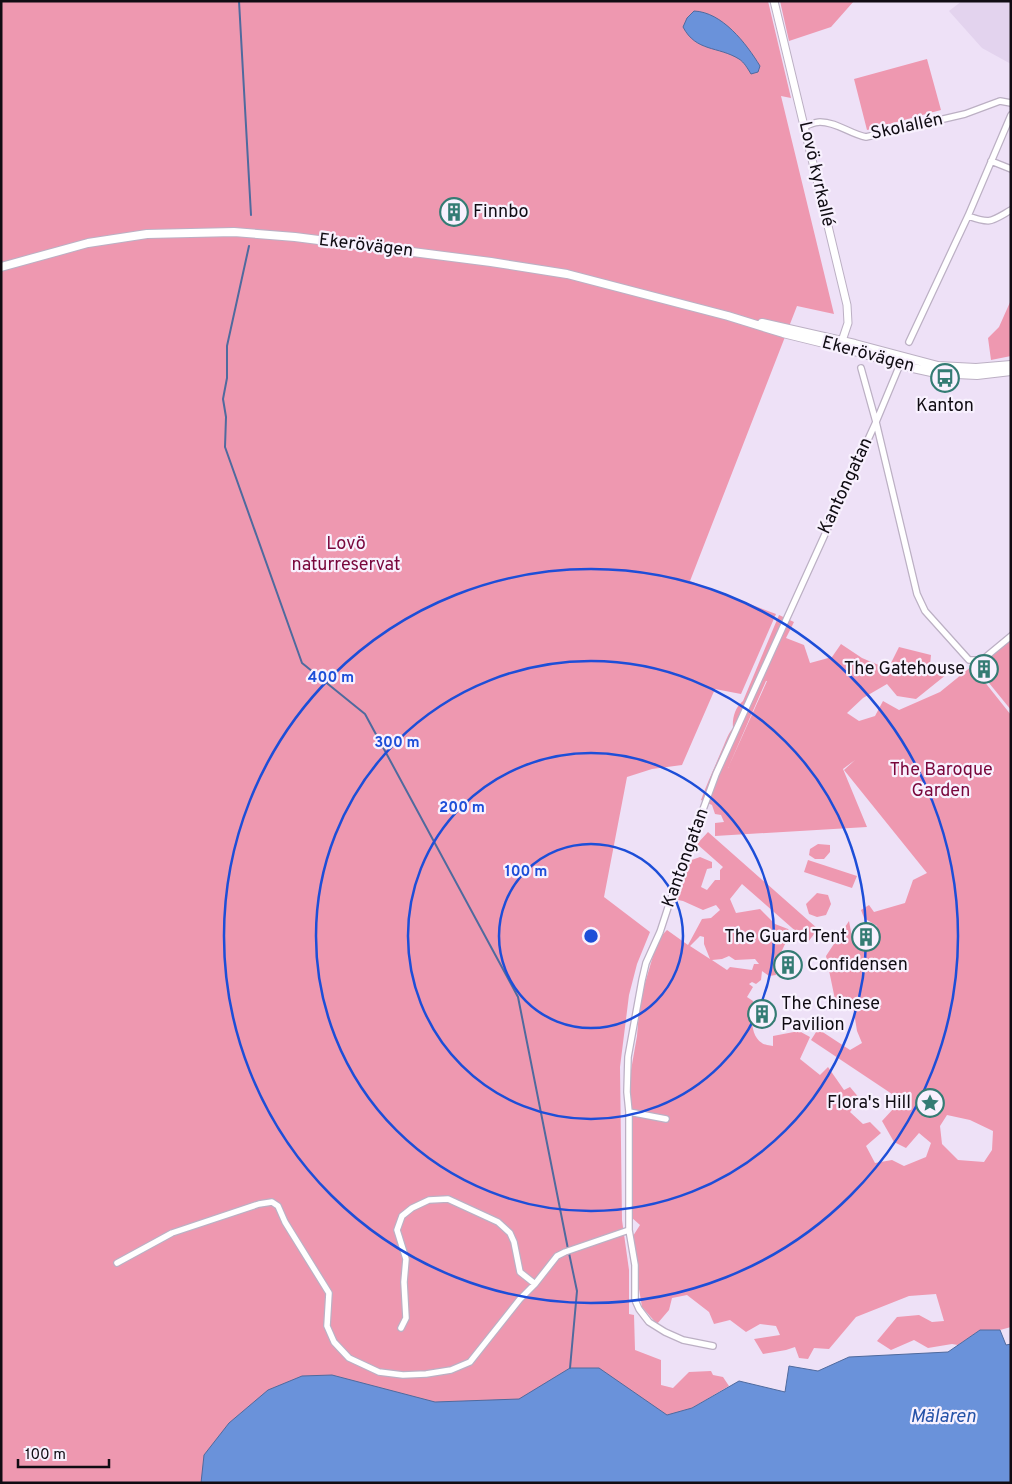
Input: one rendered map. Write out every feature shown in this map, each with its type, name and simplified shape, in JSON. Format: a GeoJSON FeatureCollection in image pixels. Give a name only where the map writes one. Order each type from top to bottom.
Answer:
{"type":"FeatureCollection","features":[{"type":"Feature","properties":{"kind":"main road","name":"Ekerövägen"},"geometry":{"type":"LineString","coordinates":[[1,267],[62,249],[118,238],[176,233],[219,232],[257,234],[534,268],[728,316],[783,333],[841,344],[902,361],[976,368],[1011,365]]}},
{"type":"Feature","properties":{"kind":"main road","name":"Ekerövägen"},"geometry":{"type":"LineString","coordinates":[[902,361],[913,368],[944,374],[977,375],[1011,371]]}},
{"type":"Feature","properties":{"kind":"street","name":"Lovö kyrkallé"},"geometry":{"type":"LineString","coordinates":[[774,1],[846,305],[848,323],[841,344]]}},
{"type":"Feature","properties":{"kind":"street","name":"Skolallén"},"geometry":{"type":"LineString","coordinates":[[805,126],[819,122],[834,124],[859,136],[866,136],[965,114],[1000,101],[1011,103]]}},
{"type":"Feature","properties":{"kind":"street"},"geometry":{"type":"LineString","coordinates":[[909,342],[968,216],[1011,115]]}},
{"type":"Feature","properties":{"kind":"street"},"geometry":{"type":"LineString","coordinates":[[991,161],[1011,169]]}},
{"type":"Feature","properties":{"kind":"street"},"geometry":{"type":"LineString","coordinates":[[968,216],[984,222],[994,220],[1011,210]]}},
{"type":"Feature","properties":{"kind":"street","name":"Kantongatan"},"geometry":{"type":"LineString","coordinates":[[712,1346],[683,1340],[665,1332],[649,1322],[635,1300],[635,1265],[629,1230],[628,1057],[646,963],[660,932],[674,886],[716,774],[902,361]]}},
{"type":"Feature","properties":{"kind":"street"},"geometry":{"type":"LineString","coordinates":[[861,368],[876,422],[917,594],[925,611],[969,660],[982,660],[1011,636]]}},
{"type":"Feature","properties":{"kind":"street"},"geometry":{"type":"LineString","coordinates":[[629,1112],[666,1118]]}},
{"type":"Feature","properties":{"kind":"street"},"geometry":{"type":"LineString","coordinates":[[401,1328],[406,1318],[404,1282],[406,1259],[397,1230],[402,1216],[412,1208],[429,1200],[448,1199],[498,1222],[510,1233],[514,1242],[520,1272],[536,1284]]}},
{"type":"Feature","properties":{"kind":"street"},"geometry":{"type":"LineString","coordinates":[[117,1263],[172,1233],[259,1204],[272,1202],[278,1206],[329,1293],[327,1326],[334,1342],[349,1358],[379,1372],[403,1375],[426,1374],[451,1370],[470,1362],[520,1299],[536,1284],[553,1261],[565,1252],[629,1230]]}},
{"type":"Feature","properties":{"kind":"shaded area"},"geometry":{"type":"Polygon","coordinates":[[[962,1],[1011,1],[1011,64],[982,48],[949,11],[962,1]]]}},
{"type":"Feature","properties":{"kind":"green space","name":"Lovö naturreservat"},"geometry":{"type":"Polygon","coordinates":[[[1,1],[768,1],[791,98],[781,96],[834,314],[797,306],[690,581],[776,614],[741,694],[715,689],[682,765],[652,769],[627,777],[604,897],[650,932],[637,964],[629,995],[620,1067],[622,1220],[629,1270],[629,1314],[634,1315],[635,1350],[661,1360],[661,1385],[673,1388],[689,1372],[711,1371],[713,1375],[723,1377],[729,1386],[692,1408],[667,1416],[630,1390],[637,1416],[1011,1483],[1,1483],[1,1]]]}},
{"type":"Feature","properties":{"kind":"green space"},"geometry":{"type":"Polygon","coordinates":[[[780,1],[854,1],[831,27],[789,41],[780,1]]]}},
{"type":"Feature","properties":{"kind":"green space"},"geometry":{"type":"Polygon","coordinates":[[[927,59],[941,110],[867,130],[854,79],[927,59]]]}},
{"type":"Feature","properties":{"kind":"green space"},"geometry":{"type":"Polygon","coordinates":[[[1011,300],[1011,356],[991,360],[988,338],[999,327],[1011,300]]]}},
{"type":"Feature","properties":{"kind":"green space","name":"The Baroque Garden"},"geometry":{"type":"Polygon","coordinates":[[[779,615],[794,622],[786,638],[804,645],[810,663],[832,657],[841,644],[862,658],[888,669],[899,647],[931,655],[929,675],[952,670],[916,699],[897,696],[887,684],[863,698],[847,713],[859,721],[875,716],[883,701],[899,710],[940,692],[972,666],[1011,715],[1011,1327],[1000,1330],[980,1330],[958,1345],[952,1344],[928,1348],[914,1340],[891,1350],[877,1341],[897,1317],[919,1315],[932,1322],[944,1321],[936,1294],[909,1296],[856,1317],[829,1349],[814,1348],[808,1359],[799,1358],[795,1347],[763,1354],[754,1339],[780,1335],[776,1326],[760,1324],[746,1332],[730,1320],[714,1324],[709,1312],[687,1295],[672,1298],[669,1310],[657,1324],[642,1307],[633,1236],[640,1225],[631,1217],[632,1135],[630,1076],[637,1036],[640,1000],[653,956],[654,943],[667,930],[688,945],[702,919],[711,918],[720,910],[716,905],[703,910],[678,900],[675,892],[686,862],[700,857],[712,862],[712,868],[707,869],[701,887],[707,890],[715,880],[720,880],[720,870],[723,867],[697,844],[708,832],[818,929],[808,942],[742,884],[730,899],[736,913],[760,909],[775,924],[788,929],[796,941],[786,942],[775,965],[776,975],[769,976],[762,971],[761,980],[756,984],[752,982],[749,984],[753,987],[747,997],[753,1001],[752,1024],[755,1035],[763,1044],[773,1046],[773,1036],[799,1031],[810,1037],[800,1059],[820,1075],[828,1067],[844,1090],[850,1087],[860,1099],[850,1112],[863,1124],[870,1122],[881,1133],[866,1146],[875,1163],[892,1160],[904,1166],[926,1157],[931,1143],[919,1133],[906,1148],[894,1142],[882,1121],[894,1108],[892,1094],[811,1040],[818,1029],[850,1050],[862,1043],[857,1031],[853,1006],[837,1009],[826,956],[849,921],[856,947],[867,946],[878,940],[877,926],[864,918],[861,910],[869,905],[874,912],[905,903],[913,880],[927,873],[844,770],[855,760],[843,769],[867,827],[715,836],[715,823],[724,822],[721,815],[715,814],[712,805],[701,800],[733,728],[736,710],[743,701],[779,615]],[[766,681],[728,768],[767,681],[766,681]],[[700,936],[690,946],[710,959],[704,944],[704,937],[700,936]],[[729,956],[712,960],[727,970],[730,967],[752,970],[754,964],[759,964],[755,959],[735,960],[729,956]],[[947,1115],[940,1126],[942,1144],[958,1160],[984,1162],[992,1150],[993,1131],[970,1120],[947,1115]]]}},
{"type":"Feature","properties":{"kind":"green space"},"geometry":{"type":"Polygon","coordinates":[[[1011,640],[1011,710],[976,667],[1011,640]]]}},
{"type":"Feature","properties":{"kind":"green space"},"geometry":{"type":"Polygon","coordinates":[[[818,844],[830,845],[830,852],[824,859],[815,859],[809,855],[810,849],[818,844]]]}},
{"type":"Feature","properties":{"kind":"green space"},"geometry":{"type":"Polygon","coordinates":[[[808,860],[857,876],[852,888],[804,872],[808,860]]]}},
{"type":"Feature","properties":{"kind":"green space"},"geometry":{"type":"Polygon","coordinates":[[[817,893],[828,895],[831,904],[826,915],[817,917],[809,914],[806,904],[817,893]]]}},
{"type":"Feature","properties":{"kind":"water"},"geometry":{"type":"Polygon","coordinates":[[[694,11],[714,17],[732,30],[748,48],[760,66],[758,72],[751,74],[739,59],[694,41],[683,27],[687,18],[694,11]]]}},
{"type":"Feature","properties":{"kind":"water","name":"Mälaren"},"geometry":{"type":"Polygon","coordinates":[[[980,1330],[1000,1330],[1006,1345],[1011,1344],[1011,1483],[201,1483],[204,1455],[229,1423],[268,1390],[302,1376],[332,1375],[435,1402],[519,1399],[570,1368],[599,1368],[667,1415],[692,1408],[739,1381],[785,1392],[789,1366],[818,1371],[849,1357],[948,1352],[980,1330]]]}},
{"type":"Feature","properties":{"kind":"waterway"},"geometry":{"type":"LineString","coordinates":[[239,1],[251,215]]}},
{"type":"Feature","properties":{"kind":"waterway"},"geometry":{"type":"LineString","coordinates":[[249,246],[227,346],[227,378],[223,399],[226,417],[225,447],[302,663],[365,714],[518,997],[568,1249]]}},
{"type":"Feature","properties":{"kind":"waterway"},"geometry":{"type":"LineString","coordinates":[[569,1253],[577,1291],[570,1368]]}},
{"type":"Feature","properties":{"kind":"place","name":"Finnbo"},"geometry":{"type":"Point","coordinates":[454,212]}},
{"type":"Feature","properties":{"kind":"place","name":"Kanton"},"geometry":{"type":"Point","coordinates":[945,378]}},
{"type":"Feature","properties":{"kind":"place","name":"The Gatehouse"},"geometry":{"type":"Point","coordinates":[984,669]}},
{"type":"Feature","properties":{"kind":"place","name":"The Guard Tent"},"geometry":{"type":"Point","coordinates":[866,937]}},
{"type":"Feature","properties":{"kind":"place","name":"Confidensen"},"geometry":{"type":"Point","coordinates":[788,965]}},
{"type":"Feature","properties":{"kind":"place","name":"The Chinese Pavilion"},"geometry":{"type":"Point","coordinates":[762,1014]}},
{"type":"Feature","properties":{"kind":"place","name":"Flora's Hill"},"geometry":{"type":"Point","coordinates":[930,1103]}}]}
